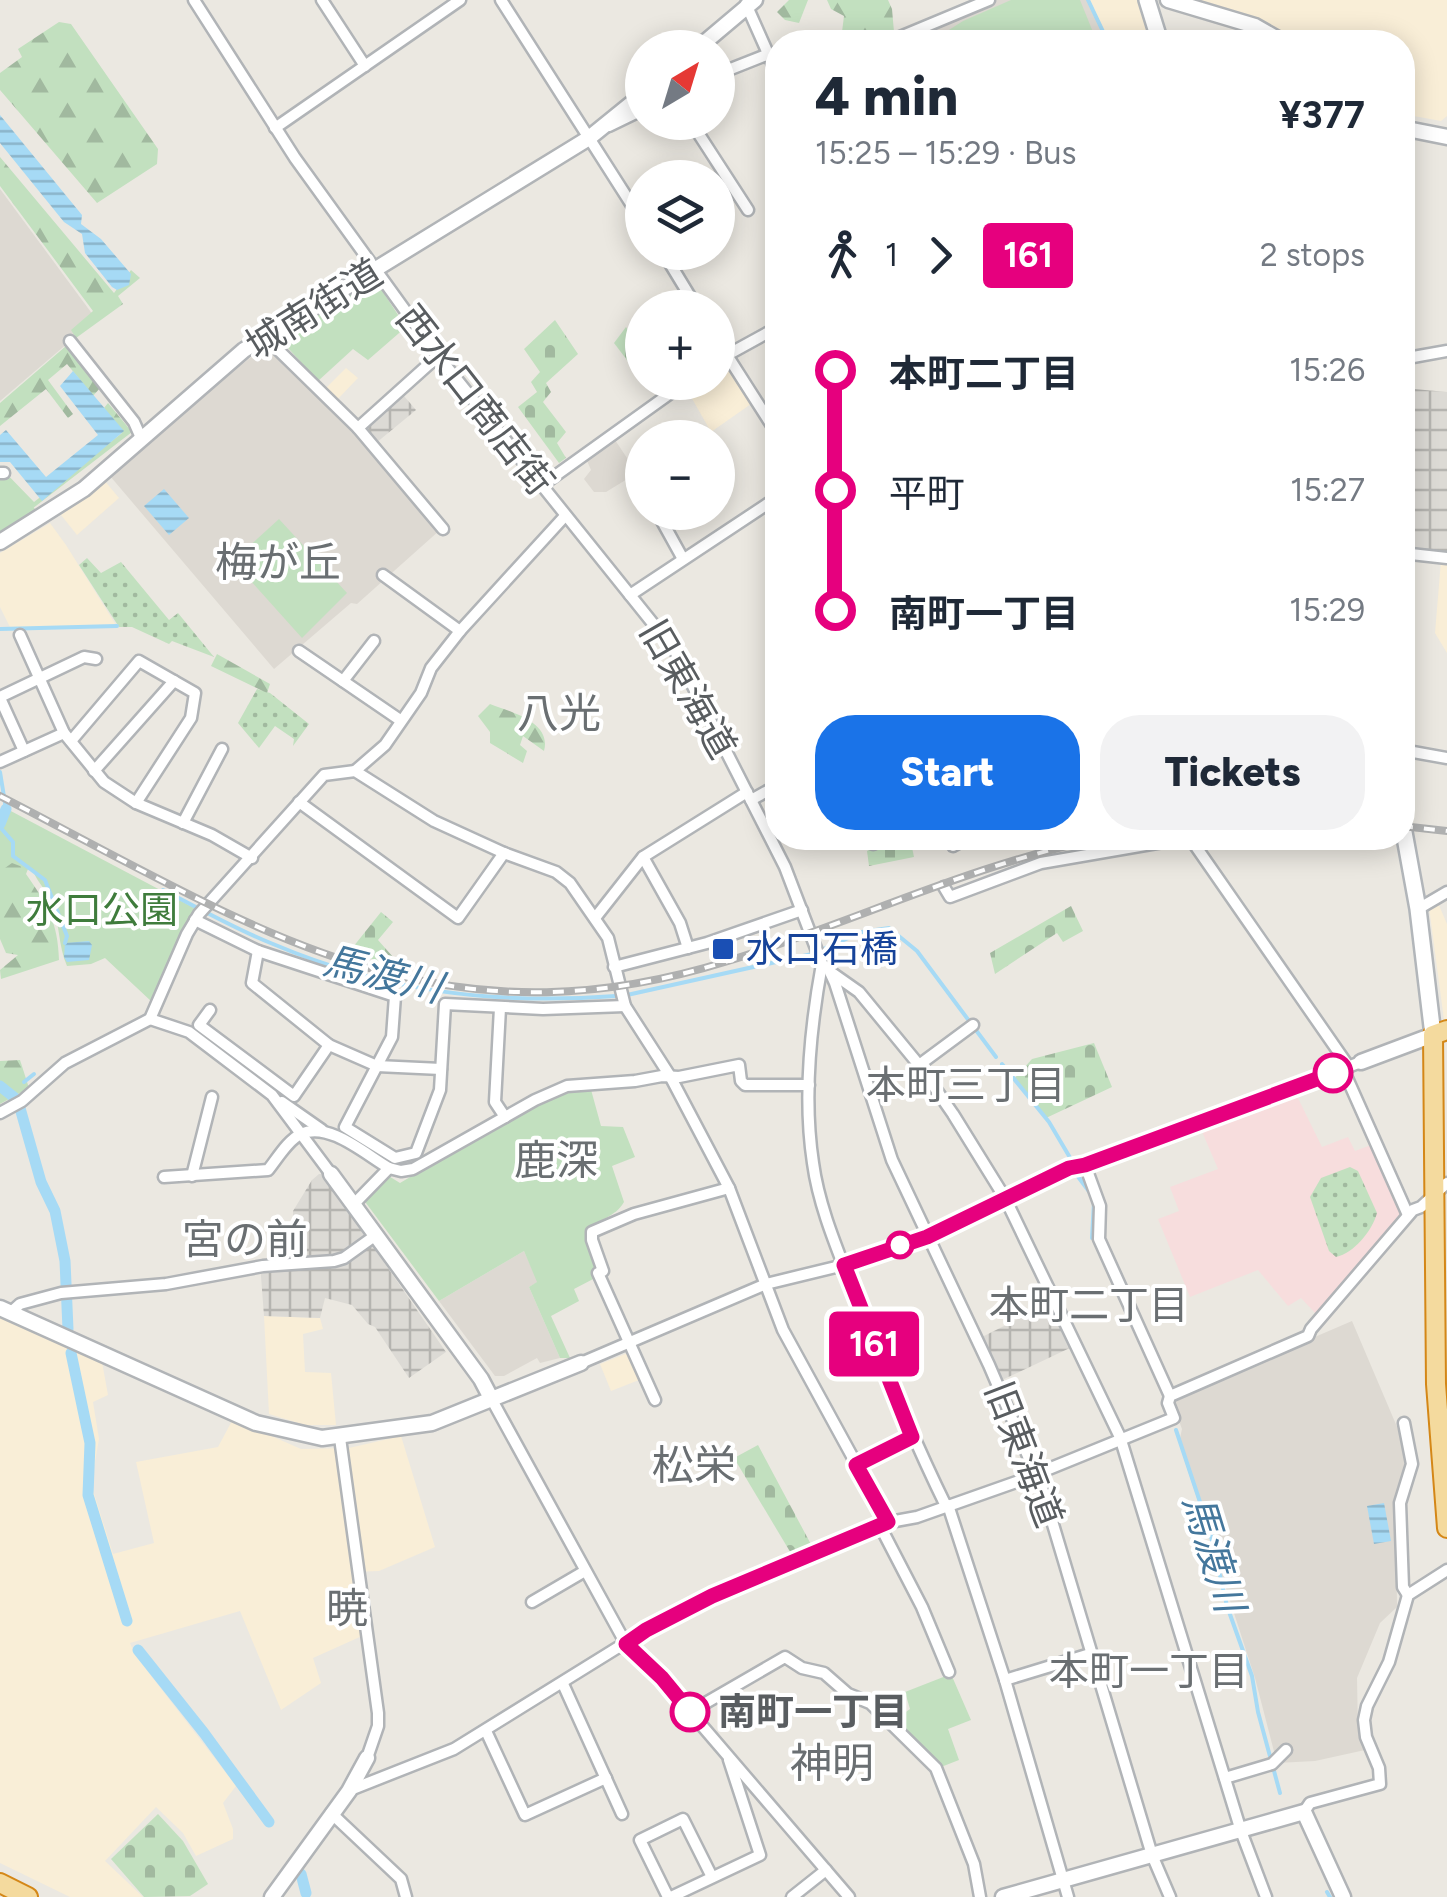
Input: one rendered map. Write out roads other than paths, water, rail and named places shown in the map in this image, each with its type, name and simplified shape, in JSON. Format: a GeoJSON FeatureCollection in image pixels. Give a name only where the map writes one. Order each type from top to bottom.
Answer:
{"type":"FeatureCollection","features":[{"type":"Feature","properties":{"kind":"highway"},"geometry":{"type":"LineString","coordinates":[[1440,1033],[1436,1384],[1447,1528]]}},
{"type":"Feature","properties":{"kind":"highway"},"geometry":{"type":"LineString","coordinates":[[0,1884],[28,1897]]}},
{"type":"Feature","properties":{"kind":"main road"},"geometry":{"type":"LineString","coordinates":[[1147,0],[1156,30]]}},
{"type":"Feature","properties":{"kind":"main road"},"geometry":{"type":"LineString","coordinates":[[1407,850],[1440,1033]]}},
{"type":"Feature","properties":{"kind":"street","name":"西水口商店街"},"geometry":{"type":"LineString","coordinates":[[194,0],[275,128],[438,356],[630,595]]}},
{"type":"Feature","properties":{"kind":"street"},"geometry":{"type":"LineString","coordinates":[[322,0],[365,66]]}},
{"type":"Feature","properties":{"kind":"street"},"geometry":{"type":"LineString","coordinates":[[275,128],[460,0]]}},
{"type":"Feature","properties":{"kind":"street"},"geometry":{"type":"LineString","coordinates":[[500,0],[625,194]]}},
{"type":"Feature","properties":{"kind":"street"},"geometry":{"type":"LineString","coordinates":[[917,30],[989,0]]}},
{"type":"Feature","properties":{"kind":"street"},"geometry":{"type":"LineString","coordinates":[[1168,0],[1262,30]]}},
{"type":"Feature","properties":{"kind":"street"},"geometry":{"type":"LineString","coordinates":[[718,30],[749,2],[765,52]]}},
{"type":"Feature","properties":{"kind":"street"},"geometry":{"type":"LineString","coordinates":[[735,67],[765,55]]}},
{"type":"Feature","properties":{"kind":"street","name":"城南街道"},"geometry":{"type":"LineString","coordinates":[[0,542],[73,498],[231,360],[589,138],[625,110]]}},
{"type":"Feature","properties":{"kind":"street"},"geometry":{"type":"LineString","coordinates":[[604,128],[625,118]]}},
{"type":"Feature","properties":{"kind":"street"},"geometry":{"type":"LineString","coordinates":[[1415,131],[1447,137]]}},
{"type":"Feature","properties":{"kind":"street"},"geometry":{"type":"LineString","coordinates":[[703,140],[748,210]]}},
{"type":"Feature","properties":{"kind":"street"},"geometry":{"type":"LineString","coordinates":[[735,350],[765,334]]}},
{"type":"Feature","properties":{"kind":"street"},"geometry":{"type":"LineString","coordinates":[[265,337],[358,428],[444,529]]}},
{"type":"Feature","properties":{"kind":"street"},"geometry":{"type":"LineString","coordinates":[[70,341],[134,422],[142,440]]}},
{"type":"Feature","properties":{"kind":"street"},"geometry":{"type":"LineString","coordinates":[[1415,357],[1447,351]]}},
{"type":"Feature","properties":{"kind":"street"},"geometry":{"type":"LineString","coordinates":[[358,428],[438,356]]}},
{"type":"Feature","properties":{"kind":"street"},"geometry":{"type":"LineString","coordinates":[[735,375],[765,416]]}},
{"type":"Feature","properties":{"kind":"street"},"geometry":{"type":"LineString","coordinates":[[541,486],[661,400]]}},
{"type":"Feature","properties":{"kind":"street","name":"旧東海道"},"geometry":{"type":"LineString","coordinates":[[765,506],[630,595],[675,651],[765,827]]}},
{"type":"Feature","properties":{"kind":"street"},"geometry":{"type":"LineString","coordinates":[[0,1113],[65,1064],[150,1019],[200,914],[324,774],[355,771],[385,745],[432,668],[460,631],[565,516]]}},
{"type":"Feature","properties":{"kind":"street"},"geometry":{"type":"LineString","coordinates":[[667,530],[684,559]]}},
{"type":"Feature","properties":{"kind":"street"},"geometry":{"type":"LineString","coordinates":[[1415,554],[1447,558]]}},
{"type":"Feature","properties":{"kind":"street"},"geometry":{"type":"LineString","coordinates":[[382,574],[460,631]]}},
{"type":"Feature","properties":{"kind":"street"},"geometry":{"type":"LineString","coordinates":[[20,636],[67,737],[104,782],[136,803],[252,858]]}},
{"type":"Feature","properties":{"kind":"street"},"geometry":{"type":"LineString","coordinates":[[343,681],[374,641]]}},
{"type":"Feature","properties":{"kind":"street"},"geometry":{"type":"LineString","coordinates":[[300,651],[400,720]]}},
{"type":"Feature","properties":{"kind":"street"},"geometry":{"type":"LineString","coordinates":[[24,751],[0,697],[84,657],[96,660]]}},
{"type":"Feature","properties":{"kind":"street"},"geometry":{"type":"LineString","coordinates":[[1,762],[67,737],[138,661],[197,696],[191,718],[136,803]]}},
{"type":"Feature","properties":{"kind":"street"},"geometry":{"type":"LineString","coordinates":[[94,771],[174,681]]}},
{"type":"Feature","properties":{"kind":"street"},"geometry":{"type":"LineString","coordinates":[[183,823],[222,750]]}},
{"type":"Feature","properties":{"kind":"street"},"geometry":{"type":"LineString","coordinates":[[1415,752],[1447,758]]}},
{"type":"Feature","properties":{"kind":"street"},"geometry":{"type":"LineString","coordinates":[[355,771],[434,821],[504,854],[556,872],[570,883],[595,918],[608,938],[624,1006],[670,1076],[729,1188],[796,1357],[856,1465],[949,1672]]}},
{"type":"Feature","properties":{"kind":"street"},"geometry":{"type":"LineString","coordinates":[[595,918],[644,857],[765,790]]}},
{"type":"Feature","properties":{"kind":"street"},"geometry":{"type":"LineString","coordinates":[[298,802],[458,918],[504,854]]}},
{"type":"Feature","properties":{"kind":"street","name":"旧東海道"},"geometry":{"type":"LineString","coordinates":[[777,850],[892,1160],[1037,1474],[1152,1855],[1170,1897]]}},
{"type":"Feature","properties":{"kind":"street"},"geometry":{"type":"LineString","coordinates":[[944,888],[950,896],[1040,863],[1117,850]]}},
{"type":"Feature","properties":{"kind":"street"},"geometry":{"type":"LineString","coordinates":[[1197,850],[1351,1066],[1408,1215]]}},
{"type":"Feature","properties":{"kind":"street"},"geometry":{"type":"LineString","coordinates":[[644,857],[680,923],[688,948]]}},
{"type":"Feature","properties":{"kind":"street"},"geometry":{"type":"LineString","coordinates":[[1418,909],[1447,892]]}},
{"type":"Feature","properties":{"kind":"street"},"geometry":{"type":"LineString","coordinates":[[614,966],[688,948],[802,910]]}},
{"type":"Feature","properties":{"kind":"street"},"geometry":{"type":"LineString","coordinates":[[200,914],[258,951],[395,996],[392,1037],[345,1127],[395,1158],[416,1154],[440,1090],[445,1004],[500,1008],[624,1006]]}},
{"type":"Feature","properties":{"kind":"street"},"geometry":{"type":"LineString","coordinates":[[258,951],[252,983],[329,1044],[376,1066],[442,1069]]}},
{"type":"Feature","properties":{"kind":"street"},"geometry":{"type":"LineString","coordinates":[[821,960],[858,992],[919,1064],[1005,1198],[1120,1437],[1241,1831],[1266,1897]]}},
{"type":"Feature","properties":{"kind":"street"},"geometry":{"type":"LineString","coordinates":[[821,960],[809,1085],[814,1168],[844,1265],[912,1437],[947,1506],[1005,1680],[1068,1897]]}},
{"type":"Feature","properties":{"kind":"street"},"geometry":{"type":"LineString","coordinates":[[500,1008],[494,1102],[505,1117]]}},
{"type":"Feature","properties":{"kind":"street"},"geometry":{"type":"LineString","coordinates":[[210,1010],[199,1025],[294,1096],[329,1044]]}},
{"type":"Feature","properties":{"kind":"street"},"geometry":{"type":"LineString","coordinates":[[150,1019],[190,1032],[322,1130],[401,1171],[567,1086],[739,1065],[740,1082],[745,1085],[809,1085]]}},
{"type":"Feature","properties":{"kind":"street"},"geometry":{"type":"LineString","coordinates":[[919,1064],[971,1026]]}},
{"type":"Feature","properties":{"kind":"street"},"geometry":{"type":"LineString","coordinates":[[5,1310],[256,1423],[293,1434],[340,1438],[417,1427],[492,1400],[766,1284],[844,1265],[927,1237],[1069,1168],[1440,1033]]}},
{"type":"Feature","properties":{"kind":"street"},"geometry":{"type":"LineString","coordinates":[[272,1095],[481,1379],[626,1644],[662,1678],[849,1897]]}},
{"type":"Feature","properties":{"kind":"street"},"geometry":{"type":"LineString","coordinates":[[192,1176],[212,1096]]}},
{"type":"Feature","properties":{"kind":"street"},"geometry":{"type":"LineString","coordinates":[[164,1177],[268,1170],[302,1133],[322,1130]]}},
{"type":"Feature","properties":{"kind":"street"},"geometry":{"type":"LineString","coordinates":[[349,1791],[431,1760],[486,1731],[676,1614],[884,1523],[917,1517],[1037,1474],[1174,1418],[1168,1403],[1170,1396],[1098,1238],[1100,1206],[1085,1165]]}},
{"type":"Feature","properties":{"kind":"street"},"geometry":{"type":"LineString","coordinates":[[353,1204],[389,1168]]}},
{"type":"Feature","properties":{"kind":"street"},"geometry":{"type":"LineString","coordinates":[[655,1400],[598,1273],[603,1271],[592,1232],[634,1214],[729,1188]]}},
{"type":"Feature","properties":{"kind":"street"},"geometry":{"type":"LineString","coordinates":[[1170,1396],[1308,1336],[1408,1215],[1441,1188]]}},
{"type":"Feature","properties":{"kind":"street"},"geometry":{"type":"LineString","coordinates":[[5,1310],[66,1293],[166,1284],[263,1266],[334,1261],[376,1235]]}},
{"type":"Feature","properties":{"kind":"street"},"geometry":{"type":"LineString","coordinates":[[1404,1422],[1412,1464],[1400,1503],[1403,1587],[1408,1595]]}},
{"type":"Feature","properties":{"kind":"street"},"geometry":{"type":"LineString","coordinates":[[856,1465],[912,1437]]}},
{"type":"Feature","properties":{"kind":"street"},"geometry":{"type":"LineString","coordinates":[[272,1897],[349,1791],[368,1758],[378,1726],[340,1438]]}},
{"type":"Feature","properties":{"kind":"street"},"geometry":{"type":"LineString","coordinates":[[1003,1897],[1241,1831],[1304,1812],[1310,1802],[1380,1784],[1379,1768],[1366,1736],[1367,1706],[1389,1662],[1408,1595],[1447,1570]]}},
{"type":"Feature","properties":{"kind":"street"},"geometry":{"type":"LineString","coordinates":[[532,1602],[585,1571]]}},
{"type":"Feature","properties":{"kind":"street"},"geometry":{"type":"LineString","coordinates":[[1005,1680],[1090,1654]]}},
{"type":"Feature","properties":{"kind":"street"},"geometry":{"type":"LineString","coordinates":[[690,1712],[785,1656],[802,1668],[824,1672],[848,1694],[870,1703],[936,1768],[974,1864],[980,1897]]}},
{"type":"Feature","properties":{"kind":"street"},"geometry":{"type":"LineString","coordinates":[[564,1684],[622,1814]]}},
{"type":"Feature","properties":{"kind":"street"},"geometry":{"type":"LineString","coordinates":[[486,1731],[525,1815],[606,1778]]}},
{"type":"Feature","properties":{"kind":"street"},"geometry":{"type":"LineString","coordinates":[[1225,1778],[1274,1762],[1286,1750]]}},
{"type":"Feature","properties":{"kind":"street"},"geometry":{"type":"LineString","coordinates":[[712,1877],[683,1819],[640,1840],[669,1897],[760,1856],[727,1754]]}},
{"type":"Feature","properties":{"kind":"street"},"geometry":{"type":"LineString","coordinates":[[1304,1812],[1342,1897]]}},
{"type":"Feature","properties":{"kind":"street"},"geometry":{"type":"LineString","coordinates":[[330,1813],[401,1879],[406,1897]]}},
{"type":"Feature","properties":{"kind":"street"},"geometry":{"type":"LineString","coordinates":[[792,1897],[826,1870]]}},
{"type":"Feature","properties":{"kind":"water"},"geometry":{"type":"Polygon","coordinates":[[[0,115],[82,215],[81,224],[101,239],[131,274],[129,285],[117,290],[112,287],[85,253],[82,234],[64,222],[0,143],[0,115]]]}},
{"type":"Feature","properties":{"kind":"water"},"geometry":{"type":"Polygon","coordinates":[[[73,371],[124,431],[42,501],[10,462],[0,462],[0,435],[6,430],[46,477],[98,435],[60,386],[73,371]]]}},
{"type":"Feature","properties":{"kind":"water"},"geometry":{"type":"Polygon","coordinates":[[[164,489],[189,518],[169,535],[144,506],[164,489]]]}},
{"type":"Feature","properties":{"kind":"water"},"geometry":{"type":"Polygon","coordinates":[[[89,941],[89,960],[67,962],[65,943],[89,941]]]}},
{"type":"Feature","properties":{"kind":"water"},"geometry":{"type":"Polygon","coordinates":[[[1384,1503],[1391,1541],[1374,1544],[1367,1506],[1384,1503]]]}},
{"type":"Feature","properties":{"kind":"waterway"},"geometry":{"type":"LineString","coordinates":[[1088,0],[1102,30]]}},
{"type":"Feature","properties":{"kind":"waterway"},"geometry":{"type":"LineString","coordinates":[[0,629],[117,626]]}},
{"type":"Feature","properties":{"kind":"waterway"},"geometry":{"type":"LineString","coordinates":[[0,772],[6,809]]}},
{"type":"Feature","properties":{"kind":"waterway"},"geometry":{"type":"LineString","coordinates":[[0,824],[6,809]]}},
{"type":"Feature","properties":{"kind":"waterway"},"geometry":{"type":"LineString","coordinates":[[0,827],[13,842],[13,856],[45,880],[67,936],[65,943]]}},
{"type":"Feature","properties":{"kind":"waterway","name":"馬渡川"},"geometry":{"type":"LineString","coordinates":[[163,890],[273,944],[357,974],[399,984],[484,996],[616,996]]}},
{"type":"Feature","properties":{"kind":"waterway","name":"馬渡川"},"geometry":{"type":"LineString","coordinates":[[627,995],[812,954],[862,932],[889,928],[917,951],[996,1057]]}},
{"type":"Feature","properties":{"kind":"waterway","name":"馬渡川"},"geometry":{"type":"LineString","coordinates":[[1002,1064],[1049,1122],[1072,1161]]}},
{"type":"Feature","properties":{"kind":"waterway"},"geometry":{"type":"LineString","coordinates":[[24,1082],[34,1074]]}},
{"type":"Feature","properties":{"kind":"waterway"},"geometry":{"type":"LineString","coordinates":[[0,1086],[15,1098],[20,1108],[41,1182],[55,1211],[65,1261],[68,1329]]}},
{"type":"Feature","properties":{"kind":"waterway","name":"馬渡川"},"geometry":{"type":"LineString","coordinates":[[1076,1174],[1091,1194]]}},
{"type":"Feature","properties":{"kind":"waterway","name":"馬渡川"},"geometry":{"type":"LineString","coordinates":[[1092,1238],[1094,1202]]}},
{"type":"Feature","properties":{"kind":"waterway"},"geometry":{"type":"LineString","coordinates":[[71,1353],[90,1443],[88,1495],[127,1621]]}},
{"type":"Feature","properties":{"kind":"waterway","name":"馬渡川"},"geometry":{"type":"LineString","coordinates":[[1176,1430],[1210,1532],[1227,1606],[1252,1676],[1280,1793]]}},
{"type":"Feature","properties":{"kind":"waterway"},"geometry":{"type":"LineString","coordinates":[[138,1650],[269,1822]]}},
{"type":"Feature","properties":{"kind":"waterway"},"geometry":{"type":"LineString","coordinates":[[301,1874],[306,1893]]}},
{"type":"Feature","properties":{"kind":"waterway","name":"馬渡川"},"geometry":{"type":"LineString","coordinates":[[1327,1892],[1330,1897]]}},
{"type":"Feature","properties":{"kind":"railway"},"geometry":{"type":"LineString","coordinates":[[0,796],[178,889],[263,929],[348,961],[434,983],[525,992],[622,986],[728,961],[1051,850]]}},
{"type":"Feature","properties":{"kind":"railway"},"geometry":{"type":"LineString","coordinates":[[1415,827],[1447,831]]}},
{"type":"Feature","properties":{"kind":"place","name":"水口石橋"},"geometry":{"type":"Point","coordinates":[723,949]}},
{"type":"Feature","properties":{"kind":"place","name":"南町一丁目"},"geometry":{"type":"Point","coordinates":[690,1712]}},
{"type":"Feature","properties":{"kind":"district","name":"梅が丘"},"geometry":{"type":"Point","coordinates":[278,562]}},
{"type":"Feature","properties":{"kind":"district","name":"八光"},"geometry":{"type":"Point","coordinates":[559,713]}},
{"type":"Feature","properties":{"kind":"district","name":"本町三丁目"},"geometry":{"type":"Point","coordinates":[966,1085]}},
{"type":"Feature","properties":{"kind":"district","name":"鹿深"},"geometry":{"type":"Point","coordinates":[556,1160]}},
{"type":"Feature","properties":{"kind":"district","name":"宮の前"},"geometry":{"type":"Point","coordinates":[245,1239]}},
{"type":"Feature","properties":{"kind":"district","name":"本町二丁目"},"geometry":{"type":"Point","coordinates":[1089,1305]}},
{"type":"Feature","properties":{"kind":"district","name":"松栄"},"geometry":{"type":"Point","coordinates":[694,1465]}},
{"type":"Feature","properties":{"kind":"district","name":"暁"},"geometry":{"type":"Point","coordinates":[347,1608]}},
{"type":"Feature","properties":{"kind":"district","name":"本町一丁目"},"geometry":{"type":"Point","coordinates":[1149,1671]}},
{"type":"Feature","properties":{"kind":"district","name":"神明"},"geometry":{"type":"Point","coordinates":[832,1763]}},
{"type":"Feature","properties":{"kind":"park label","name":"水口公園"},"geometry":{"type":"Point","coordinates":[102,910]}}]}
